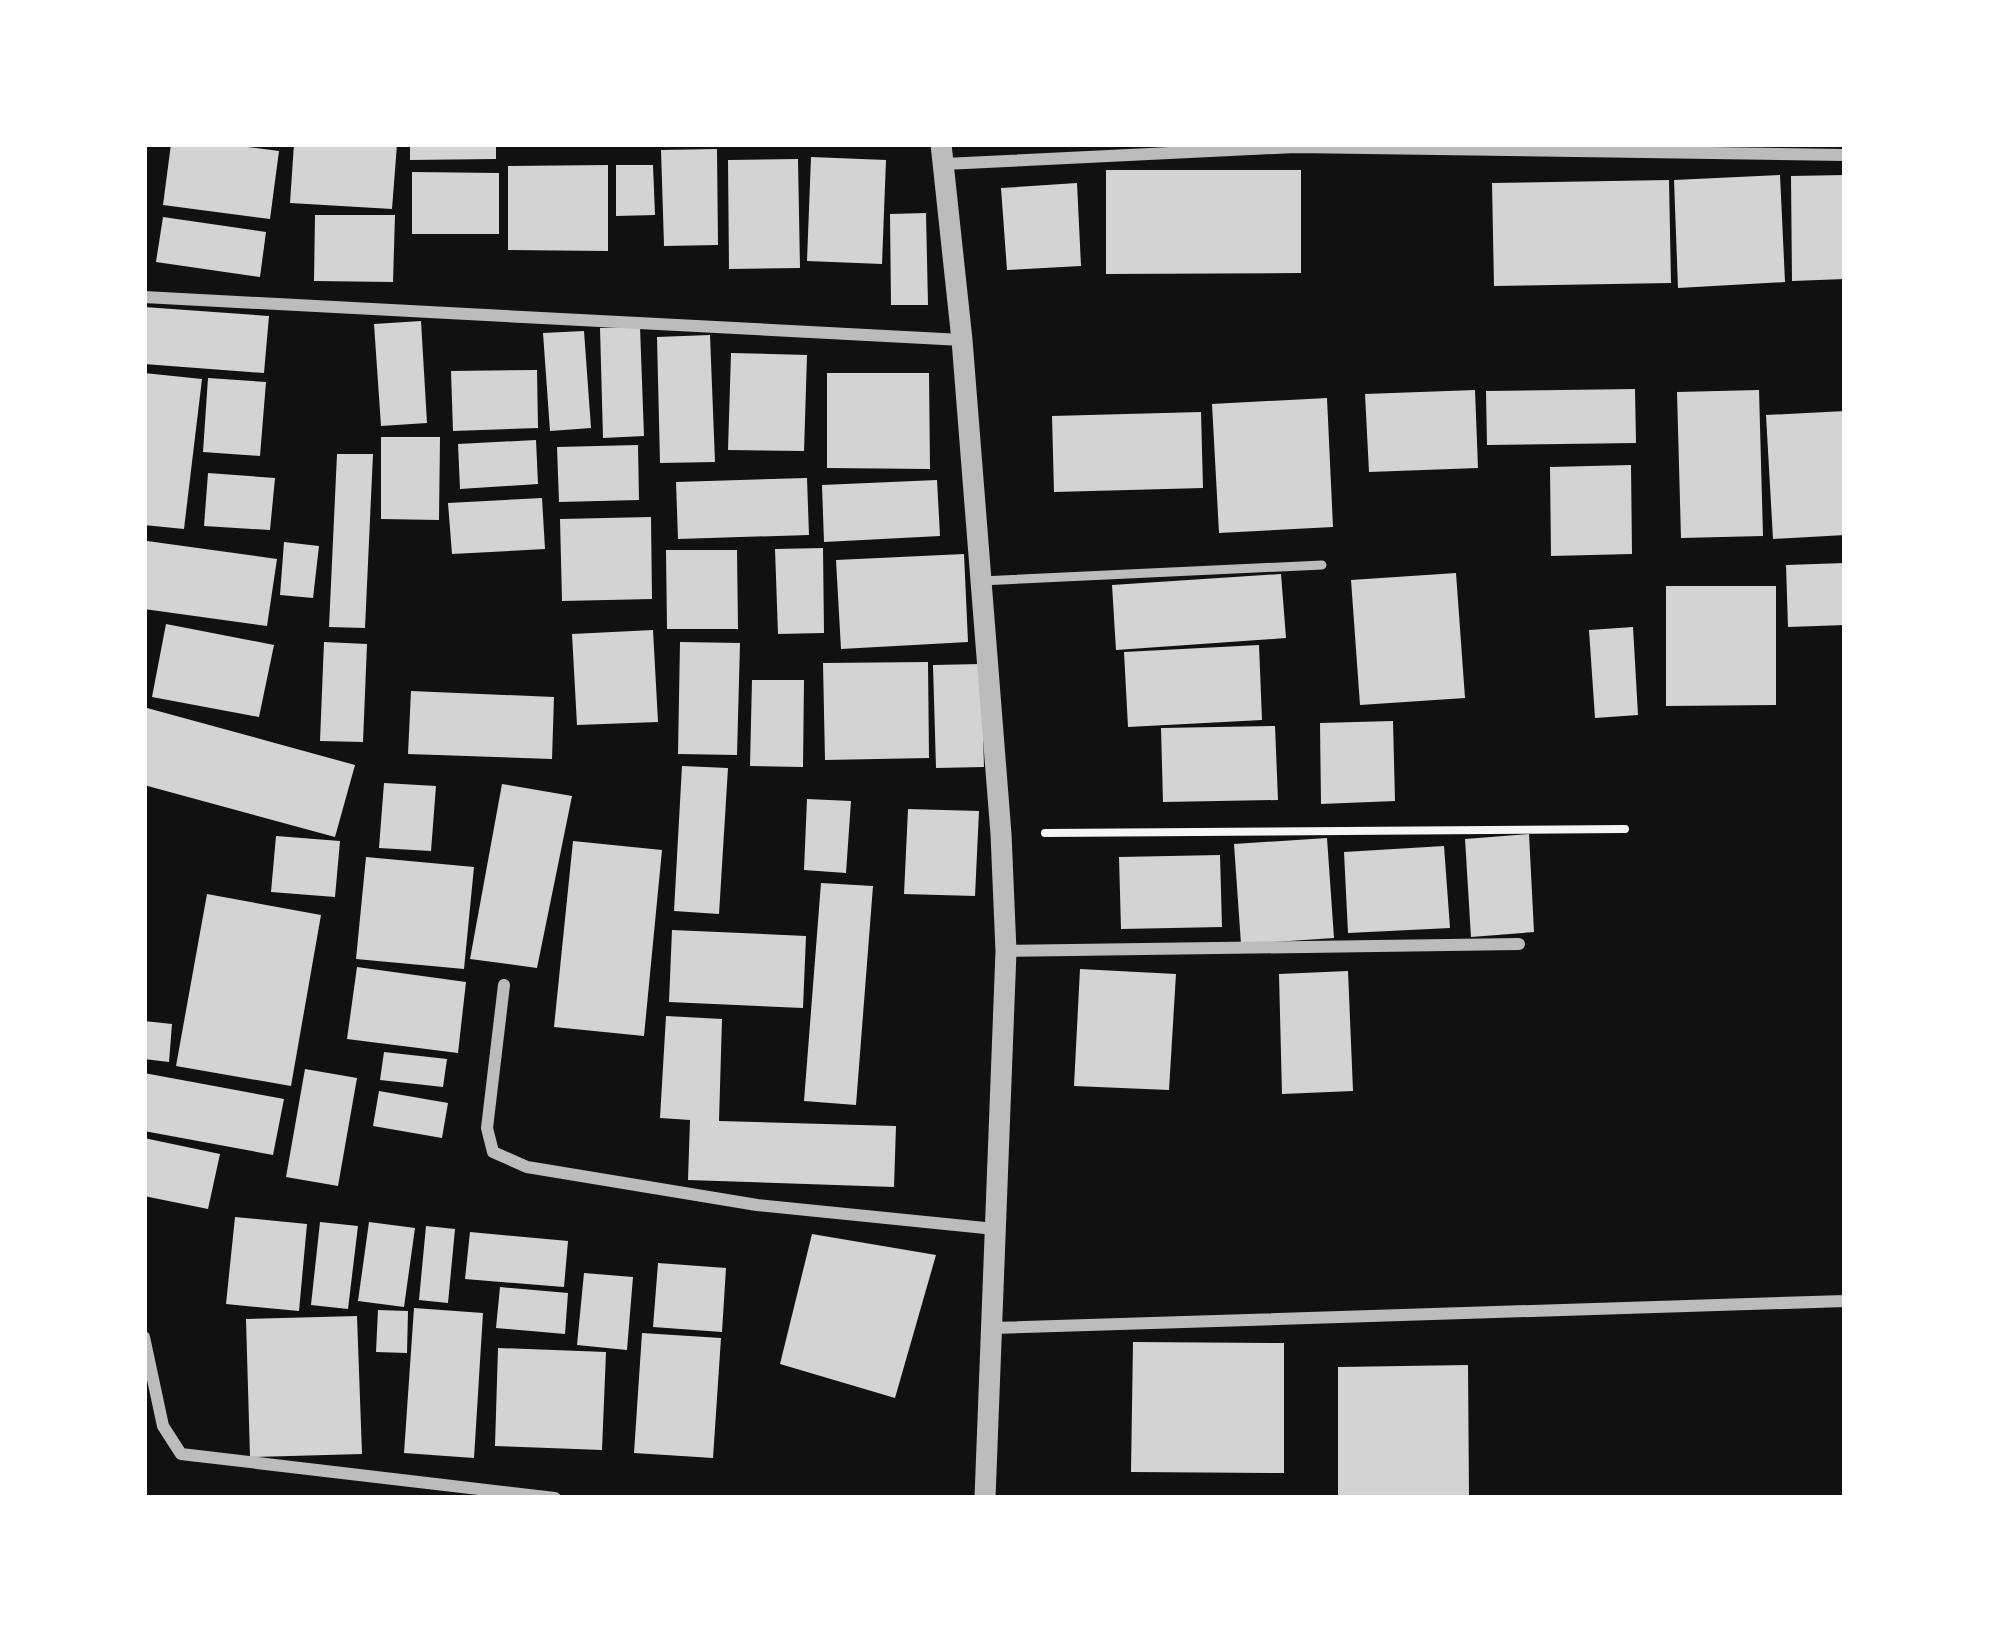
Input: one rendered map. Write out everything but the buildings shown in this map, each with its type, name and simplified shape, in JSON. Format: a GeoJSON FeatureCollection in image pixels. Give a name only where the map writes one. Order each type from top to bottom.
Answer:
{"type":"FeatureCollection","features":[{"type":"Feature","properties":{"kind":"street"},"geometry":{"type":"LineString","coordinates":[[986,1498],[1006,951],[962,340],[942,154],[1295,147],[1845,155]]}},
{"type":"Feature","properties":{"kind":"street"},"geometry":{"type":"LineString","coordinates":[[144,297],[962,340]]}},
{"type":"Feature","properties":{"kind":"street"},"geometry":{"type":"LineString","coordinates":[[1006,951],[1519,944]]}},
{"type":"Feature","properties":{"kind":"street"},"geometry":{"type":"LineString","coordinates":[[504,985],[487,1128],[493,1152],[527,1167],[757,1205],[995,1229]]}},
{"type":"Feature","properties":{"kind":"street"},"geometry":{"type":"LineString","coordinates":[[993,1328],[1845,1301]]}},
{"type":"Feature","properties":{"kind":"street"},"geometry":{"type":"LineString","coordinates":[[144,1336],[163,1426],[182,1454],[555,1498]]}},
{"type":"Feature","properties":{"kind":"lane"},"geometry":{"type":"LineString","coordinates":[[981,581],[1322,566]]}},
{"type":"Feature","properties":{"kind":"path"},"geometry":{"type":"LineString","coordinates":[[1001,833],[1625,829]]}}]}
